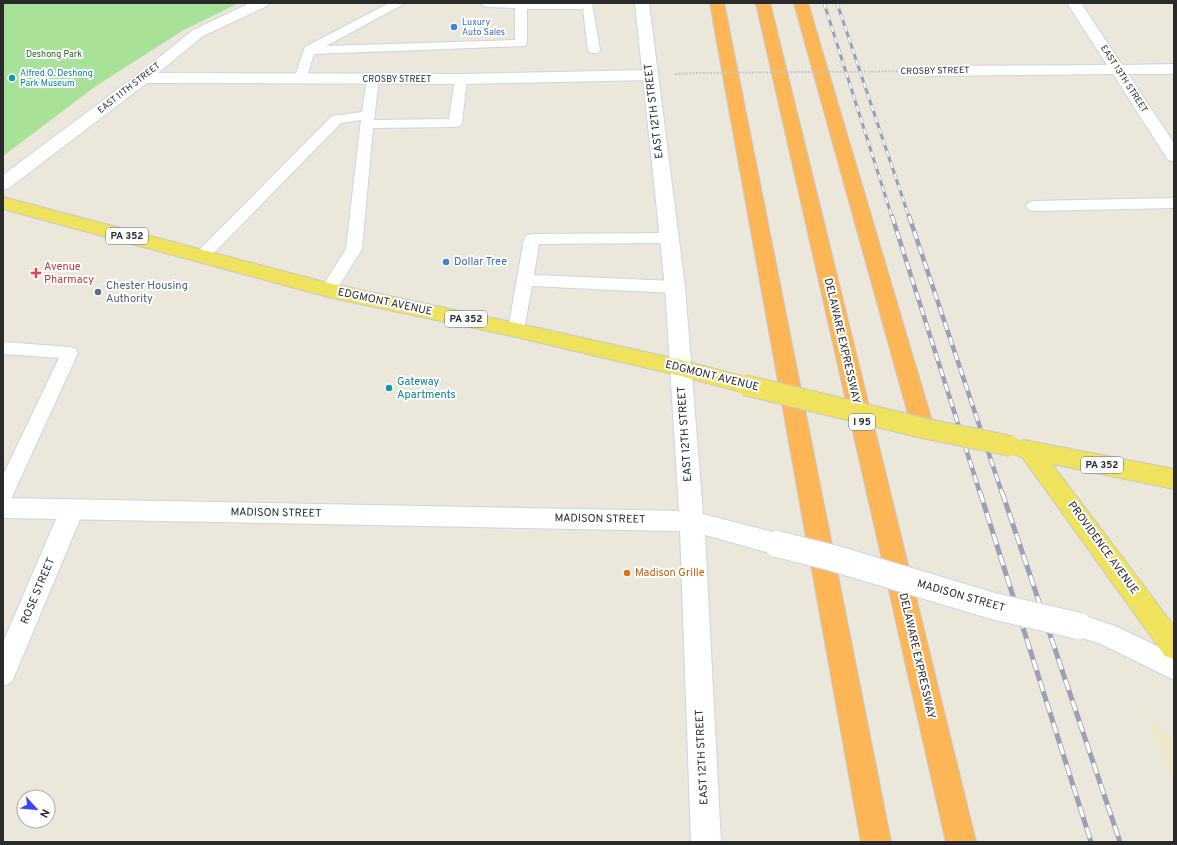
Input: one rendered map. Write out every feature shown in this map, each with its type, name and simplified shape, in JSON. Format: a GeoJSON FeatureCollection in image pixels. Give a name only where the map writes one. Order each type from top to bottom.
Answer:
{"type":"FeatureCollection","features":[{"type":"Feature","properties":{"kind":"highway"},"geometry":{"type":"LineString","coordinates":[[717,3],[876,842]]}},
{"type":"Feature","properties":{"kind":"highway","name":"DELAWARE EXPRESSWAY"},"geometry":{"type":"LineString","coordinates":[[763,3],[961,842]]}},
{"type":"Feature","properties":{"kind":"highway"},"geometry":{"type":"LineString","coordinates":[[801,3],[923,428]]}},
{"type":"Feature","properties":{"kind":"main road","name":"PA 352"},"geometry":{"type":"LineString","coordinates":[[3,203],[202,256]]}},
{"type":"Feature","properties":{"kind":"main road","name":"EDGMONT AVENUE"},"geometry":{"type":"LineString","coordinates":[[202,256],[328,290],[516,330],[681,368],[923,428],[1174,479]]}},
{"type":"Feature","properties":{"kind":"main road","name":"PROVIDENCE AVENUE"},"geometry":{"type":"LineString","coordinates":[[1020,448],[1174,647]]}},
{"type":"Feature","properties":{"kind":"street","name":"EAST 11TH STREET"},"geometry":{"type":"LineString","coordinates":[[3,184],[143,78],[198,33],[262,3]]}},
{"type":"Feature","properties":{"kind":"street","name":"EAST 12TH STREET"},"geometry":{"type":"LineString","coordinates":[[642,3],[675,288],[692,521],[706,842]]}},
{"type":"Feature","properties":{"kind":"street","name":"EAST 13TH STREET"},"geometry":{"type":"LineString","coordinates":[[1074,3],[1174,156]]}},
{"type":"Feature","properties":{"kind":"street","name":"CROSBY STREET"},"geometry":{"type":"LineString","coordinates":[[928,71],[1174,69]]}},
{"type":"Feature","properties":{"kind":"street","name":"CROSBY STREET"},"geometry":{"type":"LineString","coordinates":[[143,78],[461,79],[650,75]]}},
{"type":"Feature","properties":{"kind":"street","name":"MADISON STREET"},"geometry":{"type":"LineString","coordinates":[[3,508],[692,521],[833,558],[993,606],[1079,626],[1112,637],[1174,667]]}},
{"type":"Feature","properties":{"kind":"street","name":"ROSE STREET"},"geometry":{"type":"LineString","coordinates":[[3,673],[72,510]]}},
{"type":"Feature","properties":{"kind":"lane"},"geometry":{"type":"LineString","coordinates":[[300,79],[309,50],[398,3]]}},
{"type":"Feature","properties":{"kind":"lane"},"geometry":{"type":"LineString","coordinates":[[487,3],[521,5],[588,5],[594,50]]}},
{"type":"Feature","properties":{"kind":"lane"},"geometry":{"type":"LineString","coordinates":[[309,50],[521,43],[521,5]]}},
{"type":"Feature","properties":{"kind":"lane"},"geometry":{"type":"LineString","coordinates":[[328,290],[354,249],[373,79]]}},
{"type":"Feature","properties":{"kind":"lane"},"geometry":{"type":"LineString","coordinates":[[202,256],[337,119],[455,123],[461,79]]}},
{"type":"Feature","properties":{"kind":"lane"},"geometry":{"type":"LineString","coordinates":[[1033,206],[1174,203]]}},
{"type":"Feature","properties":{"kind":"lane"},"geometry":{"type":"LineString","coordinates":[[516,330],[532,240],[669,238]]}},
{"type":"Feature","properties":{"kind":"lane"},"geometry":{"type":"LineString","coordinates":[[526,280],[675,288]]}},
{"type":"Feature","properties":{"kind":"lane"},"geometry":{"type":"LineString","coordinates":[[3,348],[70,353],[3,495]]}},
{"type":"Feature","properties":{"kind":"path","name":"CROSBY STREET"},"geometry":{"type":"LineString","coordinates":[[696,73],[928,71]]}},
{"type":"Feature","properties":{"kind":"shaded area"},"geometry":{"type":"Polygon","coordinates":[[[1147,714],[1174,742],[1174,786],[1147,714]]]}},
{"type":"Feature","properties":{"kind":"green space","name":"Deshong Park"},"geometry":{"type":"Polygon","coordinates":[[[3,3],[239,3],[182,31],[96,86],[3,156],[3,3]]]}},
{"type":"Feature","properties":{"kind":"railway"},"geometry":{"type":"LineString","coordinates":[[824,3],[892,217]]}},
{"type":"Feature","properties":{"kind":"railway"},"geometry":{"type":"LineString","coordinates":[[837,3],[909,217]]}},
{"type":"Feature","properties":{"kind":"railway"},"geometry":{"type":"LineString","coordinates":[[892,216],[980,493]]}},
{"type":"Feature","properties":{"kind":"railway"},"geometry":{"type":"LineString","coordinates":[[909,216],[1002,493]]}},
{"type":"Feature","properties":{"kind":"railway"},"geometry":{"type":"LineString","coordinates":[[980,492],[1091,842]]}},
{"type":"Feature","properties":{"kind":"railway"},"geometry":{"type":"LineString","coordinates":[[1002,492],[1120,842]]}},
{"type":"Feature","properties":{"kind":"place","name":"Luxury Auto Sales"},"geometry":{"type":"Point","coordinates":[454,27]}},
{"type":"Feature","properties":{"kind":"place","name":"Alfred O. Deshong Park Museum"},"geometry":{"type":"Point","coordinates":[12,78]}},
{"type":"Feature","properties":{"kind":"place","name":"Dollar Tree"},"geometry":{"type":"Point","coordinates":[446,262]}},
{"type":"Feature","properties":{"kind":"place","name":"Avenue Pharmacy"},"geometry":{"type":"Point","coordinates":[36,273]}},
{"type":"Feature","properties":{"kind":"place","name":"Chester Housing Authority"},"geometry":{"type":"Point","coordinates":[98,292]}},
{"type":"Feature","properties":{"kind":"place","name":"Gateway Apartments"},"geometry":{"type":"Point","coordinates":[389,388]}},
{"type":"Feature","properties":{"kind":"place","name":"Madison Grille"},"geometry":{"type":"Point","coordinates":[627,573]}}]}
